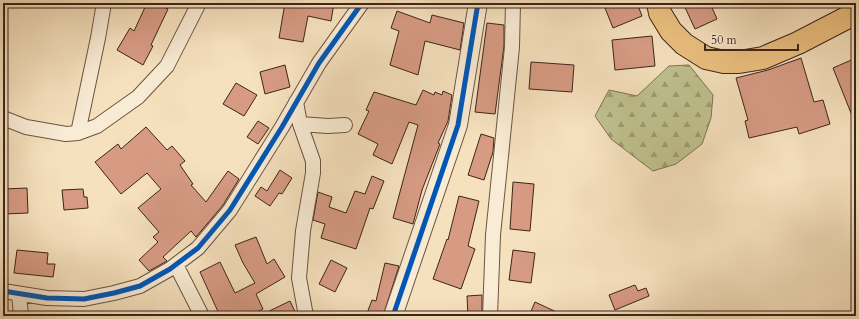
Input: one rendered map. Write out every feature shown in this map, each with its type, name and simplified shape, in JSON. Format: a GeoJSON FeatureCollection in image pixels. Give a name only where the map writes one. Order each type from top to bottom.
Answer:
{"type":"FeatureCollection","features":[{"type":"Feature","properties":{"kind":"main road"},"geometry":{"type":"LineString","coordinates":[[658,3],[660,13],[671,32],[684,44],[706,58],[724,62],[739,62],[763,58],[798,43],[856,13]]}},
{"type":"Feature","properties":{"kind":"street"},"geometry":{"type":"LineString","coordinates":[[78,133],[104,3]]}},
{"type":"Feature","properties":{"kind":"street"},"geometry":{"type":"LineString","coordinates":[[3,118],[26,127],[66,134],[78,133],[97,126],[138,97],[167,66],[199,3]]}},
{"type":"Feature","properties":{"kind":"street"},"geometry":{"type":"LineString","coordinates":[[3,291],[47,298],[84,299],[114,293],[140,286],[176,264],[198,248],[230,210],[319,63],[362,3]]}},
{"type":"Feature","properties":{"kind":"street"},"geometry":{"type":"LineString","coordinates":[[393,316],[458,125],[478,3]]}},
{"type":"Feature","properties":{"kind":"street"},"geometry":{"type":"LineString","coordinates":[[490,316],[493,235],[512,46],[513,3]]}},
{"type":"Feature","properties":{"kind":"street"},"geometry":{"type":"LineString","coordinates":[[296,102],[300,124],[313,161],[313,173],[303,231],[299,278],[306,316]]}},
{"type":"Feature","properties":{"kind":"street"},"geometry":{"type":"LineString","coordinates":[[300,124],[328,126],[345,125]]}},
{"type":"Feature","properties":{"kind":"street"},"geometry":{"type":"LineString","coordinates":[[176,264],[202,316]]}},
{"type":"Feature","properties":{"kind":"street"},"geometry":{"type":"LineString","coordinates":[[19,294],[21,316]]}},
{"type":"Feature","properties":{"kind":"green space"},"geometry":{"type":"Polygon","coordinates":[[[689,65],[713,95],[711,118],[702,144],[676,164],[653,171],[611,139],[595,116],[609,90],[637,96],[669,66],[689,65]]]}},
{"type":"Feature","properties":{"kind":"building"},"geometry":{"type":"Polygon","coordinates":[[[147,3],[155,3],[168,9],[151,45],[153,46],[143,65],[117,50],[130,28],[134,31],[147,3]]]}},
{"type":"Feature","properties":{"kind":"building"},"geometry":{"type":"Polygon","coordinates":[[[285,3],[334,3],[331,21],[308,16],[303,42],[279,38],[285,3]]]}},
{"type":"Feature","properties":{"kind":"building"},"geometry":{"type":"Polygon","coordinates":[[[603,3],[637,3],[642,16],[613,28],[603,3]]]}},
{"type":"Feature","properties":{"kind":"building"},"geometry":{"type":"Polygon","coordinates":[[[683,3],[710,3],[717,19],[695,29],[683,3]]]}},
{"type":"Feature","properties":{"kind":"building"},"geometry":{"type":"Polygon","coordinates":[[[397,11],[430,23],[432,15],[464,23],[460,50],[425,41],[418,75],[390,65],[399,31],[391,28],[397,11]]]}},
{"type":"Feature","properties":{"kind":"building"},"geometry":{"type":"Polygon","coordinates":[[[487,23],[504,25],[504,46],[495,114],[475,112],[487,23]]]}},
{"type":"Feature","properties":{"kind":"building"},"geometry":{"type":"Polygon","coordinates":[[[652,36],[655,66],[615,70],[612,40],[652,36]]]}},
{"type":"Feature","properties":{"kind":"building"},"geometry":{"type":"Polygon","coordinates":[[[801,58],[814,102],[823,100],[830,124],[799,134],[797,127],[749,138],[745,121],[748,120],[736,78],[768,70],[801,58]]]}},
{"type":"Feature","properties":{"kind":"building"},"geometry":{"type":"Polygon","coordinates":[[[856,58],[856,123],[855,123],[833,68],[856,58]]]}},
{"type":"Feature","properties":{"kind":"building"},"geometry":{"type":"Polygon","coordinates":[[[531,62],[574,65],[572,92],[529,89],[531,62]]]}},
{"type":"Feature","properties":{"kind":"building"},"geometry":{"type":"Polygon","coordinates":[[[285,65],[290,87],[265,94],[260,72],[285,65]]]}},
{"type":"Feature","properties":{"kind":"building"},"geometry":{"type":"Polygon","coordinates":[[[236,83],[257,95],[244,116],[223,104],[236,83]]]}},
{"type":"Feature","properties":{"kind":"building"},"geometry":{"type":"Polygon","coordinates":[[[423,90],[434,95],[435,92],[442,95],[443,91],[452,95],[448,121],[438,143],[440,144],[422,190],[413,224],[393,218],[418,125],[409,122],[392,164],[373,155],[378,144],[358,134],[369,111],[366,110],[374,92],[416,105],[423,90]]]}},
{"type":"Feature","properties":{"kind":"building"},"geometry":{"type":"Polygon","coordinates":[[[258,121],[269,128],[258,144],[247,137],[258,121]]]}},
{"type":"Feature","properties":{"kind":"building"},"geometry":{"type":"Polygon","coordinates":[[[146,127],[167,150],[172,146],[185,161],[180,165],[193,184],[191,185],[206,202],[228,171],[239,179],[223,205],[196,237],[191,231],[163,257],[167,261],[149,271],[139,260],[158,242],[153,237],[159,232],[138,208],[161,189],[147,173],[121,194],[95,162],[118,144],[121,149],[146,127]]]}},
{"type":"Feature","properties":{"kind":"building"},"geometry":{"type":"Polygon","coordinates":[[[481,134],[494,138],[493,152],[484,180],[468,175],[481,134]]]}},
{"type":"Feature","properties":{"kind":"building"},"geometry":{"type":"Polygon","coordinates":[[[280,170],[292,178],[282,194],[279,193],[270,206],[255,196],[261,187],[267,191],[280,170]]]}},
{"type":"Feature","properties":{"kind":"building"},"geometry":{"type":"Polygon","coordinates":[[[372,176],[384,181],[373,209],[370,208],[356,249],[321,238],[325,224],[313,220],[318,192],[332,197],[329,207],[346,213],[355,191],[365,194],[372,176]]]}},
{"type":"Feature","properties":{"kind":"building"},"geometry":{"type":"Polygon","coordinates":[[[513,182],[534,184],[530,231],[510,229],[513,182]]]}},
{"type":"Feature","properties":{"kind":"building"},"geometry":{"type":"Polygon","coordinates":[[[27,188],[28,213],[4,214],[3,189],[27,188]]]}},
{"type":"Feature","properties":{"kind":"building"},"geometry":{"type":"Polygon","coordinates":[[[83,189],[84,197],[87,197],[88,208],[64,210],[62,190],[83,189]]]}},
{"type":"Feature","properties":{"kind":"building"},"geometry":{"type":"Polygon","coordinates":[[[459,196],[479,201],[468,246],[475,249],[461,289],[433,279],[447,239],[448,240],[459,196]]]}},
{"type":"Feature","properties":{"kind":"building"},"geometry":{"type":"Polygon","coordinates":[[[256,237],[267,264],[274,259],[285,277],[256,294],[263,309],[248,316],[220,316],[200,272],[220,262],[235,293],[255,283],[243,263],[235,245],[256,237]]]}},
{"type":"Feature","properties":{"kind":"building"},"geometry":{"type":"Polygon","coordinates":[[[17,250],[48,253],[47,264],[55,264],[53,277],[14,273],[17,250]]]}},
{"type":"Feature","properties":{"kind":"building"},"geometry":{"type":"Polygon","coordinates":[[[513,250],[535,253],[531,283],[509,280],[513,250]]]}},
{"type":"Feature","properties":{"kind":"building"},"geometry":{"type":"Polygon","coordinates":[[[331,260],[347,268],[335,292],[319,284],[331,260]]]}},
{"type":"Feature","properties":{"kind":"building"},"geometry":{"type":"Polygon","coordinates":[[[385,263],[399,266],[383,316],[366,316],[372,300],[376,301],[385,263]]]}},
{"type":"Feature","properties":{"kind":"building"},"geometry":{"type":"Polygon","coordinates":[[[635,285],[638,291],[646,288],[649,296],[615,310],[609,295],[635,285]]]}},
{"type":"Feature","properties":{"kind":"building"},"geometry":{"type":"Polygon","coordinates":[[[482,295],[482,316],[468,316],[467,296],[482,295]]]}},
{"type":"Feature","properties":{"kind":"building"},"geometry":{"type":"Polygon","coordinates":[[[290,301],[297,316],[259,316],[290,301]]]}},
{"type":"Feature","properties":{"kind":"building"},"geometry":{"type":"Polygon","coordinates":[[[535,302],[565,316],[529,316],[535,302]]]}},
{"type":"Feature","properties":{"kind":"cycle path"},"geometry":{"type":"LineString","coordinates":[[3,291],[47,298],[84,299],[114,293],[140,286],[170,269],[198,248],[230,210],[282,127],[319,63],[362,3]]}},
{"type":"Feature","properties":{"kind":"cycle path"},"geometry":{"type":"LineString","coordinates":[[393,316],[458,125],[478,3]]}}]}
